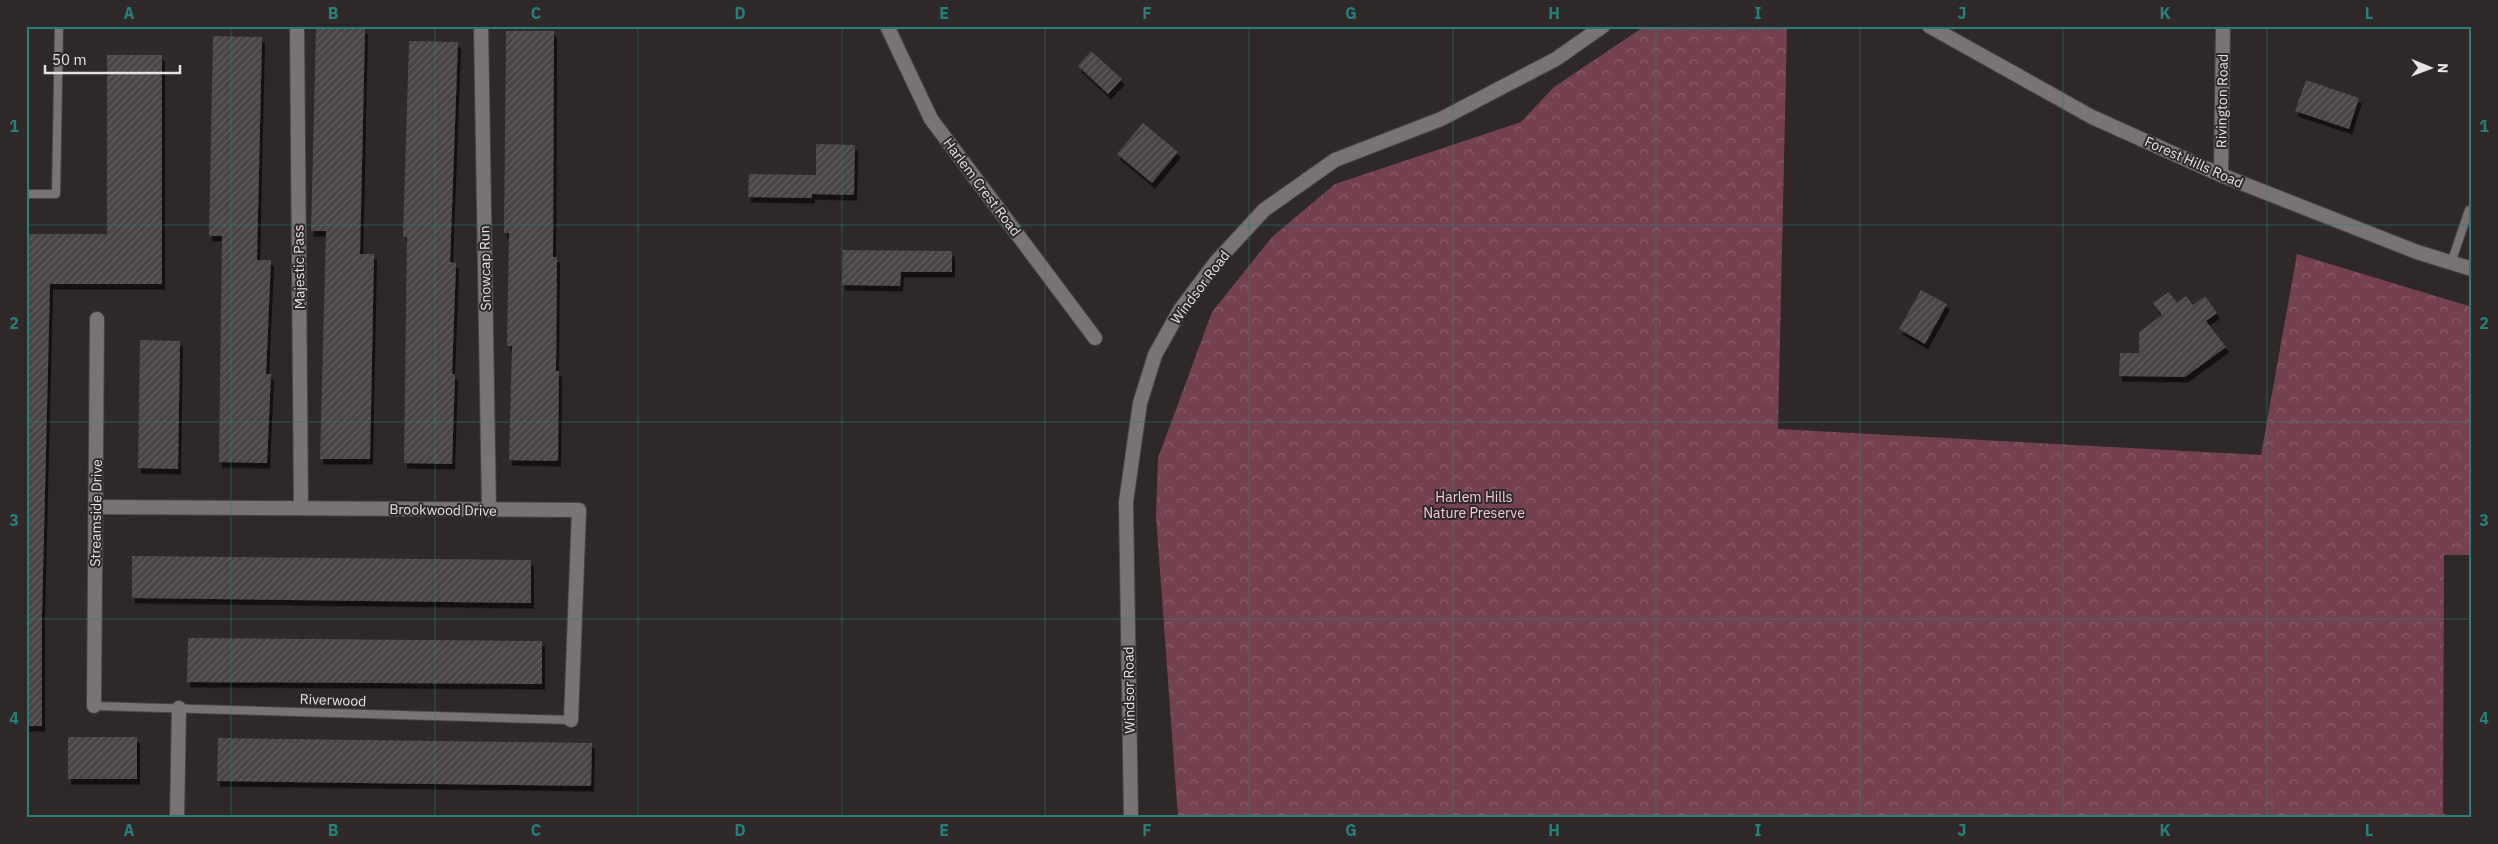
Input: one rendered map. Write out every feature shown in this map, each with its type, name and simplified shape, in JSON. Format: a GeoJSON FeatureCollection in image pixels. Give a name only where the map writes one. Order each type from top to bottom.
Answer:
{"type":"FeatureCollection","features":[{"type":"Feature","properties":{"kind":"street","name":"Majestic Pass"},"geometry":{"type":"LineString","coordinates":[[297,26],[301,508]]}},
{"type":"Feature","properties":{"kind":"street","name":"Snowcap Run"},"geometry":{"type":"LineString","coordinates":[[480,26],[489,510]]}},
{"type":"Feature","properties":{"kind":"street","name":"Harlem Crest Road"},"geometry":{"type":"LineString","coordinates":[[887,26],[931,119],[1095,338]]}},
{"type":"Feature","properties":{"kind":"street","name":"Windsor Road"},"geometry":{"type":"LineString","coordinates":[[1131,818],[1126,502],[1140,403],[1155,355],[1180,310],[1216,262],[1264,210],[1335,160],[1441,119],[1556,59],[1604,26]]}},
{"type":"Feature","properties":{"kind":"street","name":"Forest Hills Road"},"geometry":{"type":"LineString","coordinates":[[1929,26],[2092,117],[2221,176],[2417,252],[2472,269]]}},
{"type":"Feature","properties":{"kind":"street","name":"Rivington Road"},"geometry":{"type":"LineString","coordinates":[[2221,176],[2223,26]]}},
{"type":"Feature","properties":{"kind":"street","name":"Streamside Drive"},"geometry":{"type":"LineString","coordinates":[[94,706],[97,319]]}},
{"type":"Feature","properties":{"kind":"street","name":"Brookwood Drive"},"geometry":{"type":"LineString","coordinates":[[97,507],[579,510],[571,720]]}},
{"type":"Feature","properties":{"kind":"street"},"geometry":{"type":"LineString","coordinates":[[177,818],[179,708]]}},
{"type":"Feature","properties":{"kind":"lane"},"geometry":{"type":"LineString","coordinates":[[26,194],[56,194],[59,26]]}},
{"type":"Feature","properties":{"kind":"lane"},"geometry":{"type":"LineString","coordinates":[[2451,263],[2469,210],[2472,210]]}},
{"type":"Feature","properties":{"kind":"lane","name":"Riverwood"},"geometry":{"type":"LineString","coordinates":[[94,706],[571,720]]}},
{"type":"Feature","properties":{"kind":"green space","name":"Harlem Hills Nature Preserve"},"geometry":{"type":"Polygon","coordinates":[[[1645,26],[1787,26],[1778,429],[2261,455],[2297,254],[2472,307],[2472,555],[2444,555],[2443,813],[2454,818],[1178,817],[1156,516],[1158,458],[1212,312],[1272,237],[1335,184],[1521,122],[1554,87],[1645,26]]]}},
{"type":"Feature","properties":{"kind":"building"},"geometry":{"type":"Polygon","coordinates":[[[316,27],[365,28],[360,254],[374,254],[370,459],[320,459],[326,231],[311,231],[316,27]]]}},
{"type":"Feature","properties":{"kind":"building"},"geometry":{"type":"Polygon","coordinates":[[[506,31],[554,31],[553,257],[557,257],[556,371],[559,371],[558,461],[509,460],[512,346],[507,346],[509,233],[504,233],[506,31]]]}},
{"type":"Feature","properties":{"kind":"building"},"geometry":{"type":"Polygon","coordinates":[[[213,36],[262,37],[257,260],[271,260],[266,374],[271,374],[267,463],[219,462],[222,236],[209,236],[213,36]]]}},
{"type":"Feature","properties":{"kind":"building"},"geometry":{"type":"Polygon","coordinates":[[[409,41],[458,42],[450,262],[456,263],[452,374],[455,374],[452,464],[404,463],[407,237],[403,237],[409,41]]]}},
{"type":"Feature","properties":{"kind":"building"},"geometry":{"type":"Polygon","coordinates":[[[1091,51],[1122,79],[1108,94],[1078,66],[1091,51]]]}},
{"type":"Feature","properties":{"kind":"building"},"geometry":{"type":"Polygon","coordinates":[[[107,55],[162,55],[162,284],[50,284],[42,614],[42,726],[26,726],[26,234],[107,234],[107,55]]]}},
{"type":"Feature","properties":{"kind":"building"},"geometry":{"type":"Polygon","coordinates":[[[2306,80],[2359,98],[2349,129],[2295,111],[2306,80]]]}},
{"type":"Feature","properties":{"kind":"building"},"geometry":{"type":"Polygon","coordinates":[[[1143,123],[1178,152],[1152,183],[1117,154],[1143,123]]]}},
{"type":"Feature","properties":{"kind":"building"},"geometry":{"type":"Polygon","coordinates":[[[816,144],[855,145],[854,195],[812,194],[812,198],[748,197],[749,174],[816,175],[816,144]]]}},
{"type":"Feature","properties":{"kind":"building"},"geometry":{"type":"Polygon","coordinates":[[[843,250],[952,251],[952,272],[901,272],[900,286],[842,285],[843,250]]]}},
{"type":"Feature","properties":{"kind":"building"},"geometry":{"type":"Polygon","coordinates":[[[1921,290],[1947,304],[1925,344],[1899,329],[1921,290]]]}},
{"type":"Feature","properties":{"kind":"building"},"geometry":{"type":"Polygon","coordinates":[[[2169,292],[2177,303],[2186,296],[2193,305],[2205,296],[2217,313],[2206,321],[2226,347],[2185,377],[2119,376],[2120,353],[2139,353],[2139,332],[2162,315],[2153,303],[2169,292]]]}},
{"type":"Feature","properties":{"kind":"building"},"geometry":{"type":"Polygon","coordinates":[[[140,340],[180,341],[178,469],[138,468],[140,340]]]}},
{"type":"Feature","properties":{"kind":"building"},"geometry":{"type":"Polygon","coordinates":[[[132,556],[531,560],[531,603],[132,598],[132,556]]]}},
{"type":"Feature","properties":{"kind":"building"},"geometry":{"type":"Polygon","coordinates":[[[188,638],[542,641],[542,684],[187,682],[188,638]]]}},
{"type":"Feature","properties":{"kind":"building"},"geometry":{"type":"Polygon","coordinates":[[[68,737],[137,737],[137,779],[68,779],[68,737]]]}},
{"type":"Feature","properties":{"kind":"building"},"geometry":{"type":"Polygon","coordinates":[[[218,738],[592,743],[591,786],[217,781],[218,738]]]}}]}
